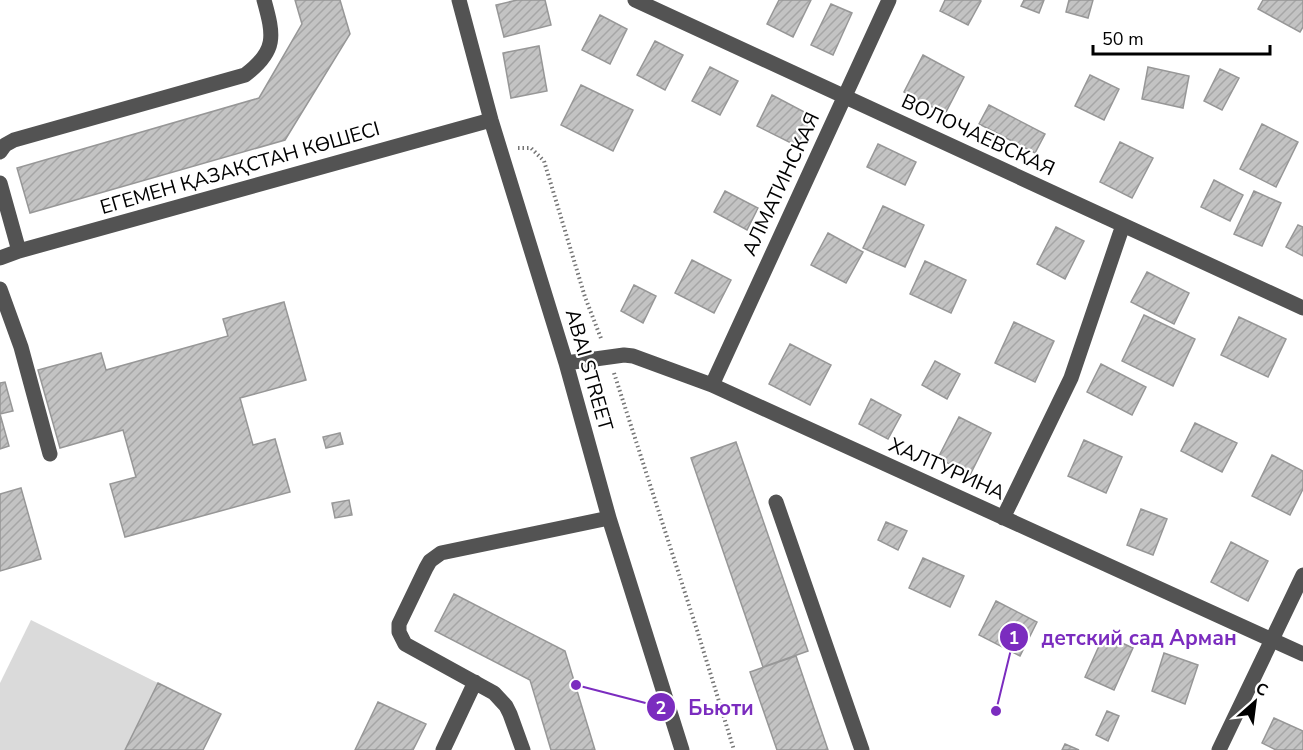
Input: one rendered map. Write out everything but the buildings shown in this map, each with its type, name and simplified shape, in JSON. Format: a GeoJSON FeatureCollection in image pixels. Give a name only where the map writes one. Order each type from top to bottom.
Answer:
{"type":"FeatureCollection","features":[{"type":"Feature","properties":{"kind":"street"},"geometry":{"type":"LineString","coordinates":[[0,152],[5,145],[14,140],[245,75],[266,55],[271,39],[271,26],[264,0]]}},
{"type":"Feature","properties":{"kind":"street","name":"ABAI STREET"},"geometry":{"type":"LineString","coordinates":[[459,0],[491,120],[566,363],[609,518],[682,750]]}},
{"type":"Feature","properties":{"kind":"street","name":"ВОЛОЧАЕВСКАЯ"},"geometry":{"type":"LineString","coordinates":[[635,0],[1303,308]]}},
{"type":"Feature","properties":{"kind":"street","name":"АЛМАТИНСКАЯ"},"geometry":{"type":"LineString","coordinates":[[712,385],[889,0]]}},
{"type":"Feature","properties":{"kind":"street","name":"ЕГЕМЕН ҚАЗАҚСТАН КӨШЕСІ"},"geometry":{"type":"LineString","coordinates":[[0,258],[491,120]]}},
{"type":"Feature","properties":{"kind":"street"},"geometry":{"type":"LineString","coordinates":[[0,183],[19,251]]}},
{"type":"Feature","properties":{"kind":"street"},"geometry":{"type":"LineString","coordinates":[[1003,518],[1071,378],[1123,225]]}},
{"type":"Feature","properties":{"kind":"street"},"geometry":{"type":"LineString","coordinates":[[0,289],[21,347],[50,454]]}},
{"type":"Feature","properties":{"kind":"street","name":"ХАЛТУРИНА"},"geometry":{"type":"LineString","coordinates":[[566,363],[624,355],[712,385],[1303,654]]}},
{"type":"Feature","properties":{"kind":"street"},"geometry":{"type":"LineString","coordinates":[[777,502],[862,750]]}},
{"type":"Feature","properties":{"kind":"street"},"geometry":{"type":"LineString","coordinates":[[523,750],[506,706],[494,693],[405,644],[401,639],[399,624],[430,561],[441,554],[609,518]]}},
{"type":"Feature","properties":{"kind":"street"},"geometry":{"type":"LineString","coordinates":[[1219,750],[1303,575]]}},
{"type":"Feature","properties":{"kind":"street"},"geometry":{"type":"LineString","coordinates":[[443,750],[475,682]]}},
{"type":"Feature","properties":{"kind":"path"},"geometry":{"type":"LineString","coordinates":[[500,148],[531,148],[544,161],[585,297],[609,356],[698,630],[734,750]]}},
{"type":"Feature","properties":{"kind":"shaded area"},"geometry":{"type":"Polygon","coordinates":[[[31,620],[158,683],[125,750],[0,750],[0,683],[31,620]]]}},
{"type":"Feature","properties":{"kind":"place","name":"Бьюти"},"geometry":{"type":"Point","coordinates":[576,685]}},
{"type":"Feature","properties":{"kind":"place","name":"детский сад Арман"},"geometry":{"type":"Point","coordinates":[996,711]}}]}
